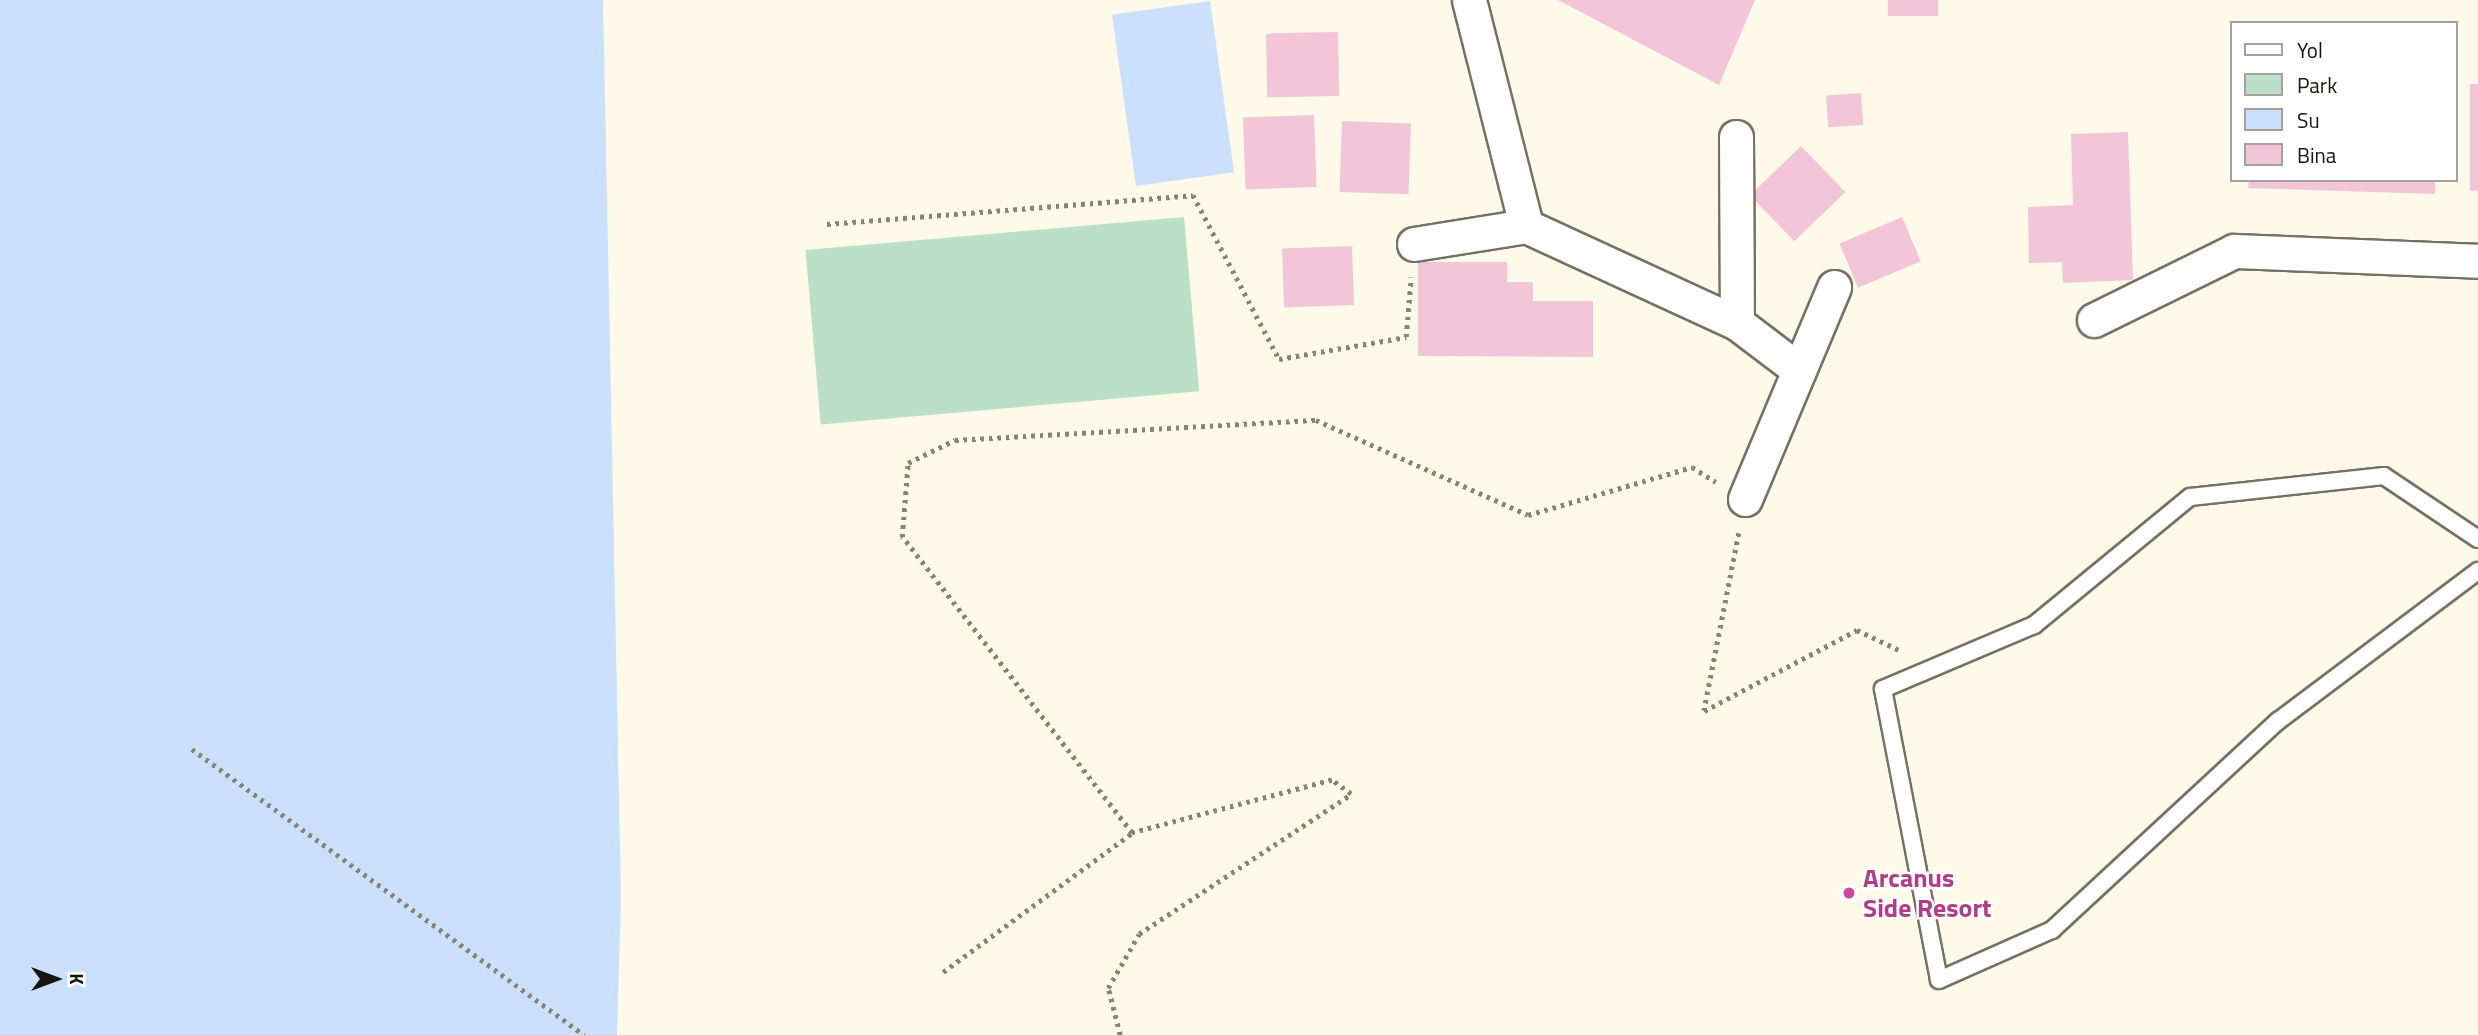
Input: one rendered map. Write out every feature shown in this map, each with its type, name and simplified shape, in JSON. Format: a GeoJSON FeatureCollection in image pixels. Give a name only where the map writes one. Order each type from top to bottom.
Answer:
{"type":"FeatureCollection","features":[{"type":"Feature","properties":{"kind":"street"},"geometry":{"type":"LineString","coordinates":[[1469,0],[1526,226]]}},
{"type":"Feature","properties":{"kind":"street"},"geometry":{"type":"LineString","coordinates":[[1736,137],[1737,323]]}},
{"type":"Feature","properties":{"kind":"street"},"geometry":{"type":"LineString","coordinates":[[1414,244],[1526,226],[1737,323],[1799,370]]}},
{"type":"Feature","properties":{"kind":"street"},"geometry":{"type":"LineString","coordinates":[[2094,320],[2234,251],[2478,261]]}},
{"type":"Feature","properties":{"kind":"street"},"geometry":{"type":"LineString","coordinates":[[1745,499],[1833,287]]}},
{"type":"Feature","properties":{"kind":"lane"},"geometry":{"type":"LineString","coordinates":[[2478,539],[2384,476],[2190,497],[2034,625],[1883,689],[1939,980],[2052,930],[2278,721],[2478,571]]}},
{"type":"Feature","properties":{"kind":"path"},"geometry":{"type":"LineString","coordinates":[[827,224],[1193,195],[1279,359],[1406,337],[1414,244]]}},
{"type":"Feature","properties":{"kind":"path"},"geometry":{"type":"LineString","coordinates":[[1132,833],[902,537],[908,463],[955,440],[1316,420],[1528,515],[1692,467],[1745,499],[1704,711],[1857,630],[1933,667]]}},
{"type":"Feature","properties":{"kind":"path"},"geometry":{"type":"LineString","coordinates":[[192,749],[584,1035]]}},
{"type":"Feature","properties":{"kind":"path"},"geometry":{"type":"LineString","coordinates":[[943,972],[1132,833],[1332,780],[1351,794],[1139,934],[1108,988],[1120,1035]]}},
{"type":"Feature","properties":{"kind":"green space"},"geometry":{"type":"Polygon","coordinates":[[[1184,217],[1199,391],[821,424],[805,250],[1184,217]]]}},
{"type":"Feature","properties":{"kind":"water"},"geometry":{"type":"Polygon","coordinates":[[[0,0],[603,0],[621,897],[617,1035],[0,1035],[0,0]]]}},
{"type":"Feature","properties":{"kind":"water"},"geometry":{"type":"Polygon","coordinates":[[[1210,1],[1234,172],[1136,186],[1112,15],[1210,1]]]}},
{"type":"Feature","properties":{"kind":"building"},"geometry":{"type":"Polygon","coordinates":[[[1558,0],[1755,0],[1719,85],[1558,0]]]}},
{"type":"Feature","properties":{"kind":"building"},"geometry":{"type":"Polygon","coordinates":[[[1888,0],[1938,0],[1938,16],[1888,16],[1888,0]]]}},
{"type":"Feature","properties":{"kind":"building"},"geometry":{"type":"Polygon","coordinates":[[[1338,32],[1339,96],[1267,97],[1266,33],[1338,32]]]}},
{"type":"Feature","properties":{"kind":"building"},"geometry":{"type":"Polygon","coordinates":[[[2470,84],[2478,84],[2478,191],[2470,191],[2470,84]]]}},
{"type":"Feature","properties":{"kind":"building"},"geometry":{"type":"Polygon","coordinates":[[[1861,93],[1863,125],[1828,127],[1826,95],[1861,93]]]}},
{"type":"Feature","properties":{"kind":"building"},"geometry":{"type":"Polygon","coordinates":[[[1314,115],[1317,187],[1246,189],[1243,117],[1314,115]]]}},
{"type":"Feature","properties":{"kind":"building"},"geometry":{"type":"Polygon","coordinates":[[[1342,121],[1411,123],[1408,194],[1340,192],[1342,121]]]}},
{"type":"Feature","properties":{"kind":"building"},"geometry":{"type":"Polygon","coordinates":[[[2128,132],[2133,280],[2063,283],[2062,262],[2029,263],[2028,207],[2073,205],[2071,134],[2128,132]]]}},
{"type":"Feature","properties":{"kind":"building"},"geometry":{"type":"Polygon","coordinates":[[[1801,146],[1845,192],[1794,241],[1750,195],[1801,146]]]}},
{"type":"Feature","properties":{"kind":"building"},"geometry":{"type":"Polygon","coordinates":[[[2249,182],[2435,182],[2435,194],[2248,188],[2249,182]]]}},
{"type":"Feature","properties":{"kind":"building"},"geometry":{"type":"Polygon","coordinates":[[[1902,217],[1921,261],[1858,288],[1839,244],[1902,217]]]}},
{"type":"Feature","properties":{"kind":"building"},"geometry":{"type":"Polygon","coordinates":[[[1352,246],[1354,305],[1284,307],[1282,248],[1352,246]]]}},
{"type":"Feature","properties":{"kind":"building"},"geometry":{"type":"Polygon","coordinates":[[[1418,262],[1507,262],[1507,282],[1533,282],[1533,301],[1593,301],[1593,357],[1418,356],[1418,262]]]}},
{"type":"Feature","properties":{"kind":"place","name":"Arcanus Side Resort"},"geometry":{"type":"Point","coordinates":[1849,893]}}]}
